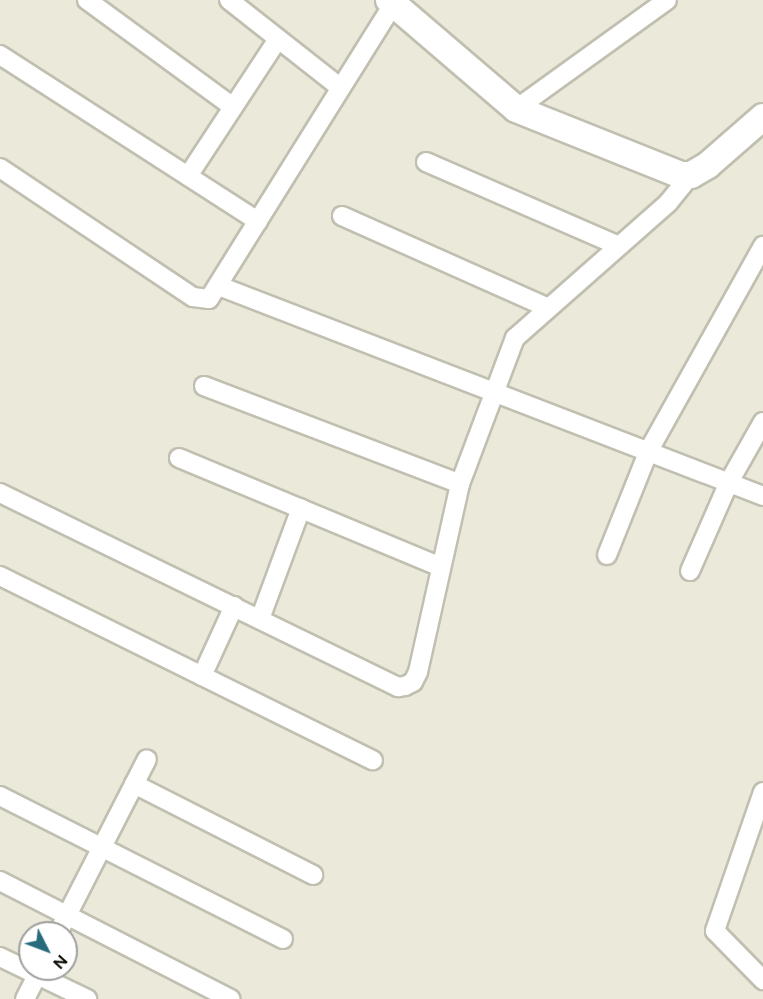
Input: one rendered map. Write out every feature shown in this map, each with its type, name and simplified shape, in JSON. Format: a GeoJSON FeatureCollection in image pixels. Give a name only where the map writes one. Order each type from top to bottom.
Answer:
{"type":"FeatureCollection","features":[{"type":"Feature","properties":{"kind":"street"},"geometry":{"type":"LineString","coordinates":[[229,0],[341,88]]}},
{"type":"Feature","properties":{"kind":"street"},"geometry":{"type":"LineString","coordinates":[[516,109],[667,0]]}},
{"type":"Feature","properties":{"kind":"street"},"geometry":{"type":"LineString","coordinates":[[94,2],[233,107]]}},
{"type":"Feature","properties":{"kind":"street"},"geometry":{"type":"LineString","coordinates":[[0,168],[193,297],[208,299],[219,286],[341,88],[391,2],[516,109],[681,175],[691,175]]}},
{"type":"Feature","properties":{"kind":"street"},"geometry":{"type":"LineString","coordinates":[[188,176],[278,39]]}},
{"type":"Feature","properties":{"kind":"street"},"geometry":{"type":"LineString","coordinates":[[0,55],[258,221]]}},
{"type":"Feature","properties":{"kind":"street"},"geometry":{"type":"LineString","coordinates":[[0,493],[398,687],[405,686],[413,682],[418,672],[460,484],[493,390],[515,338],[546,307],[668,203],[691,175],[763,117]]}},
{"type":"Feature","properties":{"kind":"street"},"geometry":{"type":"LineString","coordinates":[[426,162],[617,245]]}},
{"type":"Feature","properties":{"kind":"street"},"geometry":{"type":"LineString","coordinates":[[342,216],[546,307]]}},
{"type":"Feature","properties":{"kind":"street"},"geometry":{"type":"LineString","coordinates":[[607,555],[649,450],[763,246]]}},
{"type":"Feature","properties":{"kind":"street"},"geometry":{"type":"LineString","coordinates":[[219,286],[649,450],[763,496]]}},
{"type":"Feature","properties":{"kind":"street"},"geometry":{"type":"LineString","coordinates":[[204,386],[460,484]]}},
{"type":"Feature","properties":{"kind":"street"},"geometry":{"type":"LineString","coordinates":[[690,571],[729,482],[763,422]]}},
{"type":"Feature","properties":{"kind":"street"},"geometry":{"type":"LineString","coordinates":[[178,458],[441,567]]}},
{"type":"Feature","properties":{"kind":"street"},"geometry":{"type":"LineString","coordinates":[[260,619],[301,508]]}},
{"type":"Feature","properties":{"kind":"street"},"geometry":{"type":"LineString","coordinates":[[0,576],[373,760]]}},
{"type":"Feature","properties":{"kind":"street"},"geometry":{"type":"LineString","coordinates":[[202,676],[234,606]]}},
{"type":"Feature","properties":{"kind":"street"},"geometry":{"type":"LineString","coordinates":[[65,921],[147,759]]}},
{"type":"Feature","properties":{"kind":"street"},"geometry":{"type":"LineString","coordinates":[[134,784],[313,875]]}},
{"type":"Feature","properties":{"kind":"street"},"geometry":{"type":"LineString","coordinates":[[763,792],[715,931],[763,980]]}},
{"type":"Feature","properties":{"kind":"street"},"geometry":{"type":"LineString","coordinates":[[0,796],[283,939]]}},
{"type":"Feature","properties":{"kind":"street"},"geometry":{"type":"LineString","coordinates":[[0,881],[231,999]]}},
{"type":"Feature","properties":{"kind":"street"},"geometry":{"type":"LineString","coordinates":[[0,957],[18,964]]}},
{"type":"Feature","properties":{"kind":"street"},"geometry":{"type":"LineString","coordinates":[[25,999],[34,981]]}},
{"type":"Feature","properties":{"kind":"street"},"geometry":{"type":"LineString","coordinates":[[55,981],[87,999]]}}]}
